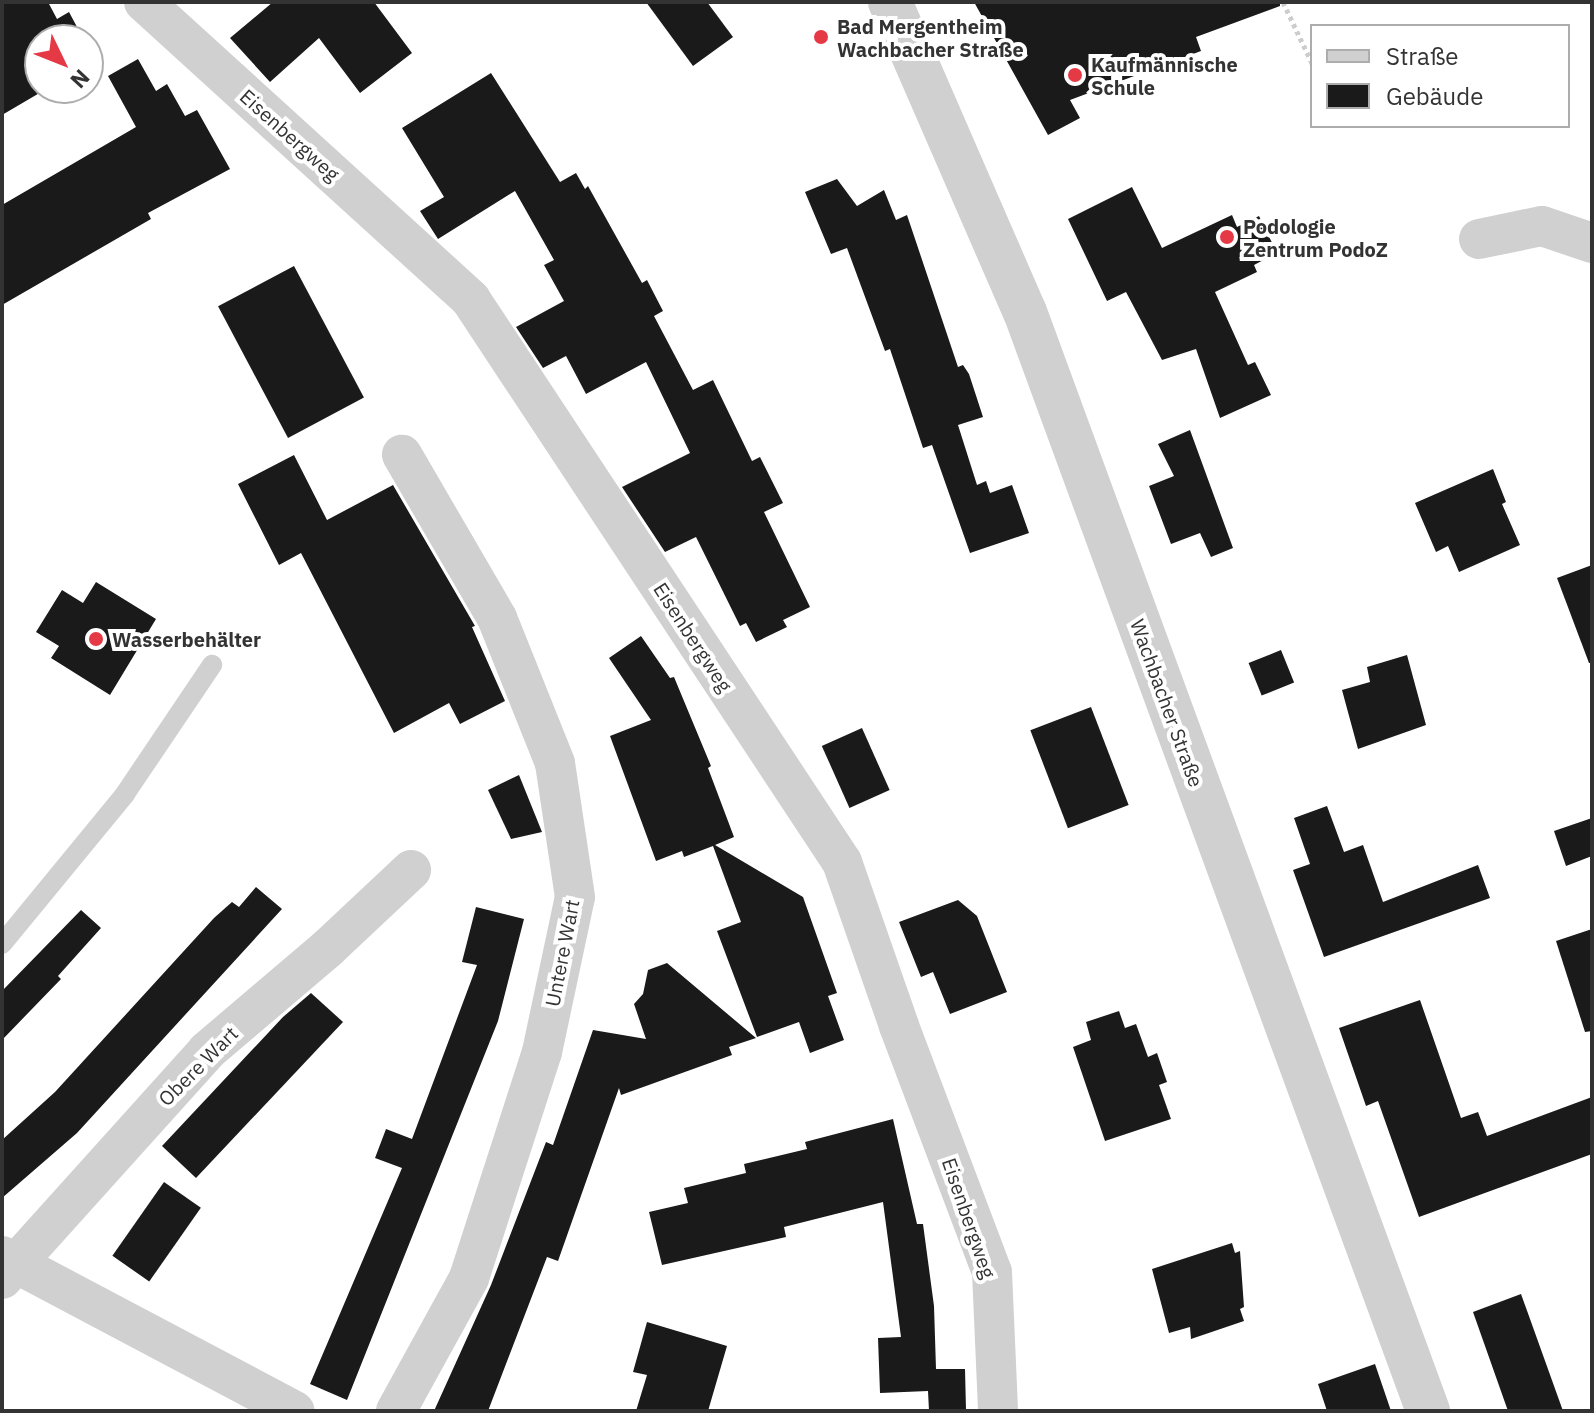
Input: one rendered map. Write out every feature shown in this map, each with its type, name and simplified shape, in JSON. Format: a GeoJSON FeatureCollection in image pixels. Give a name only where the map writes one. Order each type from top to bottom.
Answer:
{"type":"FeatureCollection","features":[{"type":"Feature","properties":{"kind":"street","name":"Eisenbergweg"},"geometry":{"type":"LineString","coordinates":[[144,2],[471,300],[842,862],[899,1026],[992,1272],[998,1411]]}},
{"type":"Feature","properties":{"kind":"street","name":"Wachbacher Straße"},"geometry":{"type":"LineString","coordinates":[[890,2],[1025,312],[1428,1411]]}},
{"type":"Feature","properties":{"kind":"street"},"geometry":{"type":"LineString","coordinates":[[1479,239],[1542,226],[1592,243]]}},
{"type":"Feature","properties":{"kind":"street","name":"Untere Wart"},"geometry":{"type":"LineString","coordinates":[[396,1411],[469,1278],[542,1052],[575,897],[555,763],[497,618],[402,455]]}},
{"type":"Feature","properties":{"kind":"street","name":"Obere Wart"},"geometry":{"type":"LineString","coordinates":[[7,1266],[207,1051],[328,948],[411,870]]}},
{"type":"Feature","properties":{"kind":"street"},"geometry":{"type":"LineString","coordinates":[[7,1266],[295,1411]]}},
{"type":"Feature","properties":{"kind":"lane"},"geometry":{"type":"LineString","coordinates":[[2,944],[125,794],[212,665]]}},
{"type":"Feature","properties":{"kind":"path"},"geometry":{"type":"LineString","coordinates":[[1283,2],[1310,59]]}},
{"type":"Feature","properties":{"kind":"building"},"geometry":{"type":"Polygon","coordinates":[[[2,2],[48,2],[57,19],[69,12],[75,24],[24,24],[24,102],[2,115],[2,2]]]}},
{"type":"Feature","properties":{"kind":"building"},"geometry":{"type":"Polygon","coordinates":[[[273,2],[374,2],[412,53],[360,93],[319,38],[270,82],[230,38],[273,2]]]}},
{"type":"Feature","properties":{"kind":"building"},"geometry":{"type":"Polygon","coordinates":[[[646,2],[707,2],[733,37],[693,66],[646,2]]]}},
{"type":"Feature","properties":{"kind":"building","name":"Kaufmännische Schule"},"geometry":{"type":"Polygon","coordinates":[[[974,2],[1280,2],[1280,6],[1196,37],[1201,51],[1070,100],[1080,118],[1048,135],[974,2]]]}},
{"type":"Feature","properties":{"kind":"building"},"geometry":{"type":"Polygon","coordinates":[[[138,59],[156,91],[167,84],[185,116],[197,110],[230,169],[148,213],[151,219],[2,305],[2,205],[136,127],[108,76],[138,59]]]}},
{"type":"Feature","properties":{"kind":"building"},"geometry":{"type":"Polygon","coordinates":[[[491,73],[560,182],[576,173],[585,189],[588,186],[642,283],[647,280],[663,311],[654,316],[693,390],[713,380],[752,461],[760,457],[783,503],[764,512],[810,607],[783,620],[787,627],[756,642],[746,623],[740,626],[696,537],[665,552],[622,487],[690,453],[646,362],[586,394],[566,356],[543,368],[516,327],[564,301],[544,265],[554,260],[515,191],[438,239],[420,211],[444,197],[402,128],[491,73]]]}},
{"type":"Feature","properties":{"kind":"building"},"geometry":{"type":"Polygon","coordinates":[[[837,179],[857,206],[884,190],[896,220],[907,215],[958,367],[963,365],[969,374],[983,417],[958,425],[977,485],[986,481],[990,493],[1012,485],[1029,533],[970,553],[932,445],[923,448],[890,349],[885,351],[847,248],[831,254],[805,192],[837,179]]]}},
{"type":"Feature","properties":{"kind":"building"},"geometry":{"type":"Polygon","coordinates":[[[1132,187],[1162,248],[1232,215],[1237,227],[1259,216],[1277,253],[1254,265],[1257,272],[1215,292],[1248,365],[1255,362],[1271,395],[1220,418],[1196,349],[1162,360],[1126,292],[1107,301],[1068,219],[1132,187]]]}},
{"type":"Feature","properties":{"kind":"building"},"geometry":{"type":"Polygon","coordinates":[[[294,266],[364,398],[288,438],[218,306],[294,266]]]}},
{"type":"Feature","properties":{"kind":"building"},"geometry":{"type":"Polygon","coordinates":[[[1190,430],[1233,548],[1211,557],[1200,533],[1171,544],[1149,486],[1174,476],[1158,444],[1190,430]]]}},
{"type":"Feature","properties":{"kind":"building"},"geometry":{"type":"Polygon","coordinates":[[[294,455],[327,520],[393,485],[475,626],[472,627],[505,701],[460,724],[449,703],[394,733],[301,553],[279,565],[238,484],[294,455]]]}},
{"type":"Feature","properties":{"kind":"building"},"geometry":{"type":"Polygon","coordinates":[[[1493,469],[1506,502],[1502,504],[1520,545],[1459,572],[1448,546],[1436,552],[1415,503],[1493,469]]]}},
{"type":"Feature","properties":{"kind":"building"},"geometry":{"type":"Polygon","coordinates":[[[1592,565],[1592,663],[1589,663],[1557,578],[1592,565]]]}},
{"type":"Feature","properties":{"kind":"building","name":"Wasserbehälter"},"geometry":{"type":"Polygon","coordinates":[[[96,582],[156,619],[110,695],[51,658],[59,646],[36,632],[62,590],[83,603],[96,582]]]}},
{"type":"Feature","properties":{"kind":"building"},"geometry":{"type":"Polygon","coordinates":[[[641,636],[670,678],[674,677],[711,766],[708,768],[734,837],[715,845],[803,897],[837,993],[828,996],[844,1040],[810,1053],[799,1022],[757,1037],[717,931],[741,922],[713,846],[684,857],[682,851],[656,861],[610,736],[651,720],[609,658],[641,636]]]}},
{"type":"Feature","properties":{"kind":"building"},"geometry":{"type":"Polygon","coordinates":[[[1281,650],[1294,682],[1262,696],[1249,663],[1281,650]]]}},
{"type":"Feature","properties":{"kind":"building"},"geometry":{"type":"Polygon","coordinates":[[[1407,655],[1426,725],[1358,749],[1342,690],[1370,682],[1367,667],[1407,655]]]}},
{"type":"Feature","properties":{"kind":"building"},"geometry":{"type":"Polygon","coordinates":[[[1091,707],[1129,805],[1068,828],[1030,730],[1091,707]]]}},
{"type":"Feature","properties":{"kind":"building"},"geometry":{"type":"Polygon","coordinates":[[[862,728],[890,790],[849,808],[822,746],[862,728]]]}},
{"type":"Feature","properties":{"kind":"building"},"geometry":{"type":"Polygon","coordinates":[[[519,775],[542,832],[511,839],[488,790],[519,775]]]}},
{"type":"Feature","properties":{"kind":"building"},"geometry":{"type":"Polygon","coordinates":[[[1327,806],[1344,852],[1363,845],[1383,902],[1478,865],[1490,898],[1324,957],[1293,870],[1310,864],[1294,818],[1327,806]]]}},
{"type":"Feature","properties":{"kind":"building"},"geometry":{"type":"Polygon","coordinates":[[[1592,818],[1592,856],[1566,866],[1554,831],[1592,818]]]}},
{"type":"Feature","properties":{"kind":"building"},"geometry":{"type":"Polygon","coordinates":[[[256,887],[282,909],[77,1133],[2,1198],[2,1140],[55,1092],[214,918],[232,902],[239,907],[256,887]]]}},
{"type":"Feature","properties":{"kind":"building"},"geometry":{"type":"Polygon","coordinates":[[[958,900],[977,916],[1007,992],[950,1014],[933,972],[921,977],[899,922],[958,900]]]}},
{"type":"Feature","properties":{"kind":"building"},"geometry":{"type":"Polygon","coordinates":[[[476,907],[524,919],[498,1021],[347,1400],[310,1384],[402,1168],[375,1158],[386,1129],[412,1139],[477,965],[462,962],[476,907]]]}},
{"type":"Feature","properties":{"kind":"building"},"geometry":{"type":"Polygon","coordinates":[[[81,910],[101,928],[58,976],[61,979],[2,1040],[2,991],[81,910]]]}},
{"type":"Feature","properties":{"kind":"building"},"geometry":{"type":"Polygon","coordinates":[[[1592,929],[1592,1031],[1585,1032],[1556,941],[1592,929]]]}},
{"type":"Feature","properties":{"kind":"building"},"geometry":{"type":"Polygon","coordinates":[[[667,963],[756,1038],[729,1047],[732,1055],[621,1095],[619,1088],[558,1261],[547,1257],[488,1411],[434,1411],[491,1285],[546,1142],[553,1145],[593,1030],[646,1039],[634,1004],[643,994],[648,970],[667,963]]]}},
{"type":"Feature","properties":{"kind":"building"},"geometry":{"type":"Polygon","coordinates":[[[311,993],[343,1022],[196,1178],[162,1146],[283,1017],[311,993]]]}},
{"type":"Feature","properties":{"kind":"building"},"geometry":{"type":"Polygon","coordinates":[[[1420,1000],[1461,1118],[1478,1112],[1487,1136],[1592,1097],[1592,1154],[1419,1217],[1378,1101],[1366,1106],[1339,1028],[1420,1000]]]}},
{"type":"Feature","properties":{"kind":"building"},"geometry":{"type":"Polygon","coordinates":[[[1119,1011],[1125,1028],[1136,1024],[1148,1057],[1157,1053],[1167,1082],[1159,1085],[1171,1119],[1105,1141],[1073,1047],[1091,1040],[1086,1022],[1119,1011]]]}},
{"type":"Feature","properties":{"kind":"building"},"geometry":{"type":"Polygon","coordinates":[[[893,1119],[917,1224],[923,1224],[934,1306],[936,1369],[965,1369],[966,1410],[929,1411],[928,1391],[880,1393],[878,1338],[901,1337],[883,1202],[784,1227],[786,1237],[662,1265],[649,1212],[688,1203],[684,1188],[746,1173],[744,1164],[807,1149],[805,1142],[893,1119]]]}},
{"type":"Feature","properties":{"kind":"building"},"geometry":{"type":"Polygon","coordinates":[[[164,1182],[201,1208],[149,1282],[112,1256],[164,1182]]]}},
{"type":"Feature","properties":{"kind":"building"},"geometry":{"type":"Polygon","coordinates":[[[1232,1243],[1235,1253],[1240,1251],[1244,1307],[1240,1309],[1244,1321],[1191,1339],[1190,1327],[1169,1333],[1152,1269],[1232,1243]]]}},
{"type":"Feature","properties":{"kind":"building"},"geometry":{"type":"Polygon","coordinates":[[[1521,1294],[1563,1411],[1508,1411],[1473,1312],[1521,1294]]]}},
{"type":"Feature","properties":{"kind":"building"},"geometry":{"type":"Polygon","coordinates":[[[647,1322],[727,1346],[708,1411],[636,1411],[647,1375],[633,1372],[647,1322]]]}},
{"type":"Feature","properties":{"kind":"building"},"geometry":{"type":"Polygon","coordinates":[[[1375,1364],[1391,1411],[1327,1411],[1318,1384],[1375,1364]]]}},
{"type":"Feature","properties":{"kind":"place","name":"Bad Mergentheim Wachbacher Straße"},"geometry":{"type":"Point","coordinates":[821,37]}},
{"type":"Feature","properties":{"kind":"place","name":"Kaufmännische Schule"},"geometry":{"type":"Point","coordinates":[1075,75]}},
{"type":"Feature","properties":{"kind":"place","name":"Podologie Zentrum PodoZ"},"geometry":{"type":"Point","coordinates":[1227,237]}},
{"type":"Feature","properties":{"kind":"place","name":"Wasserbehälter"},"geometry":{"type":"Point","coordinates":[96,639]}}]}
